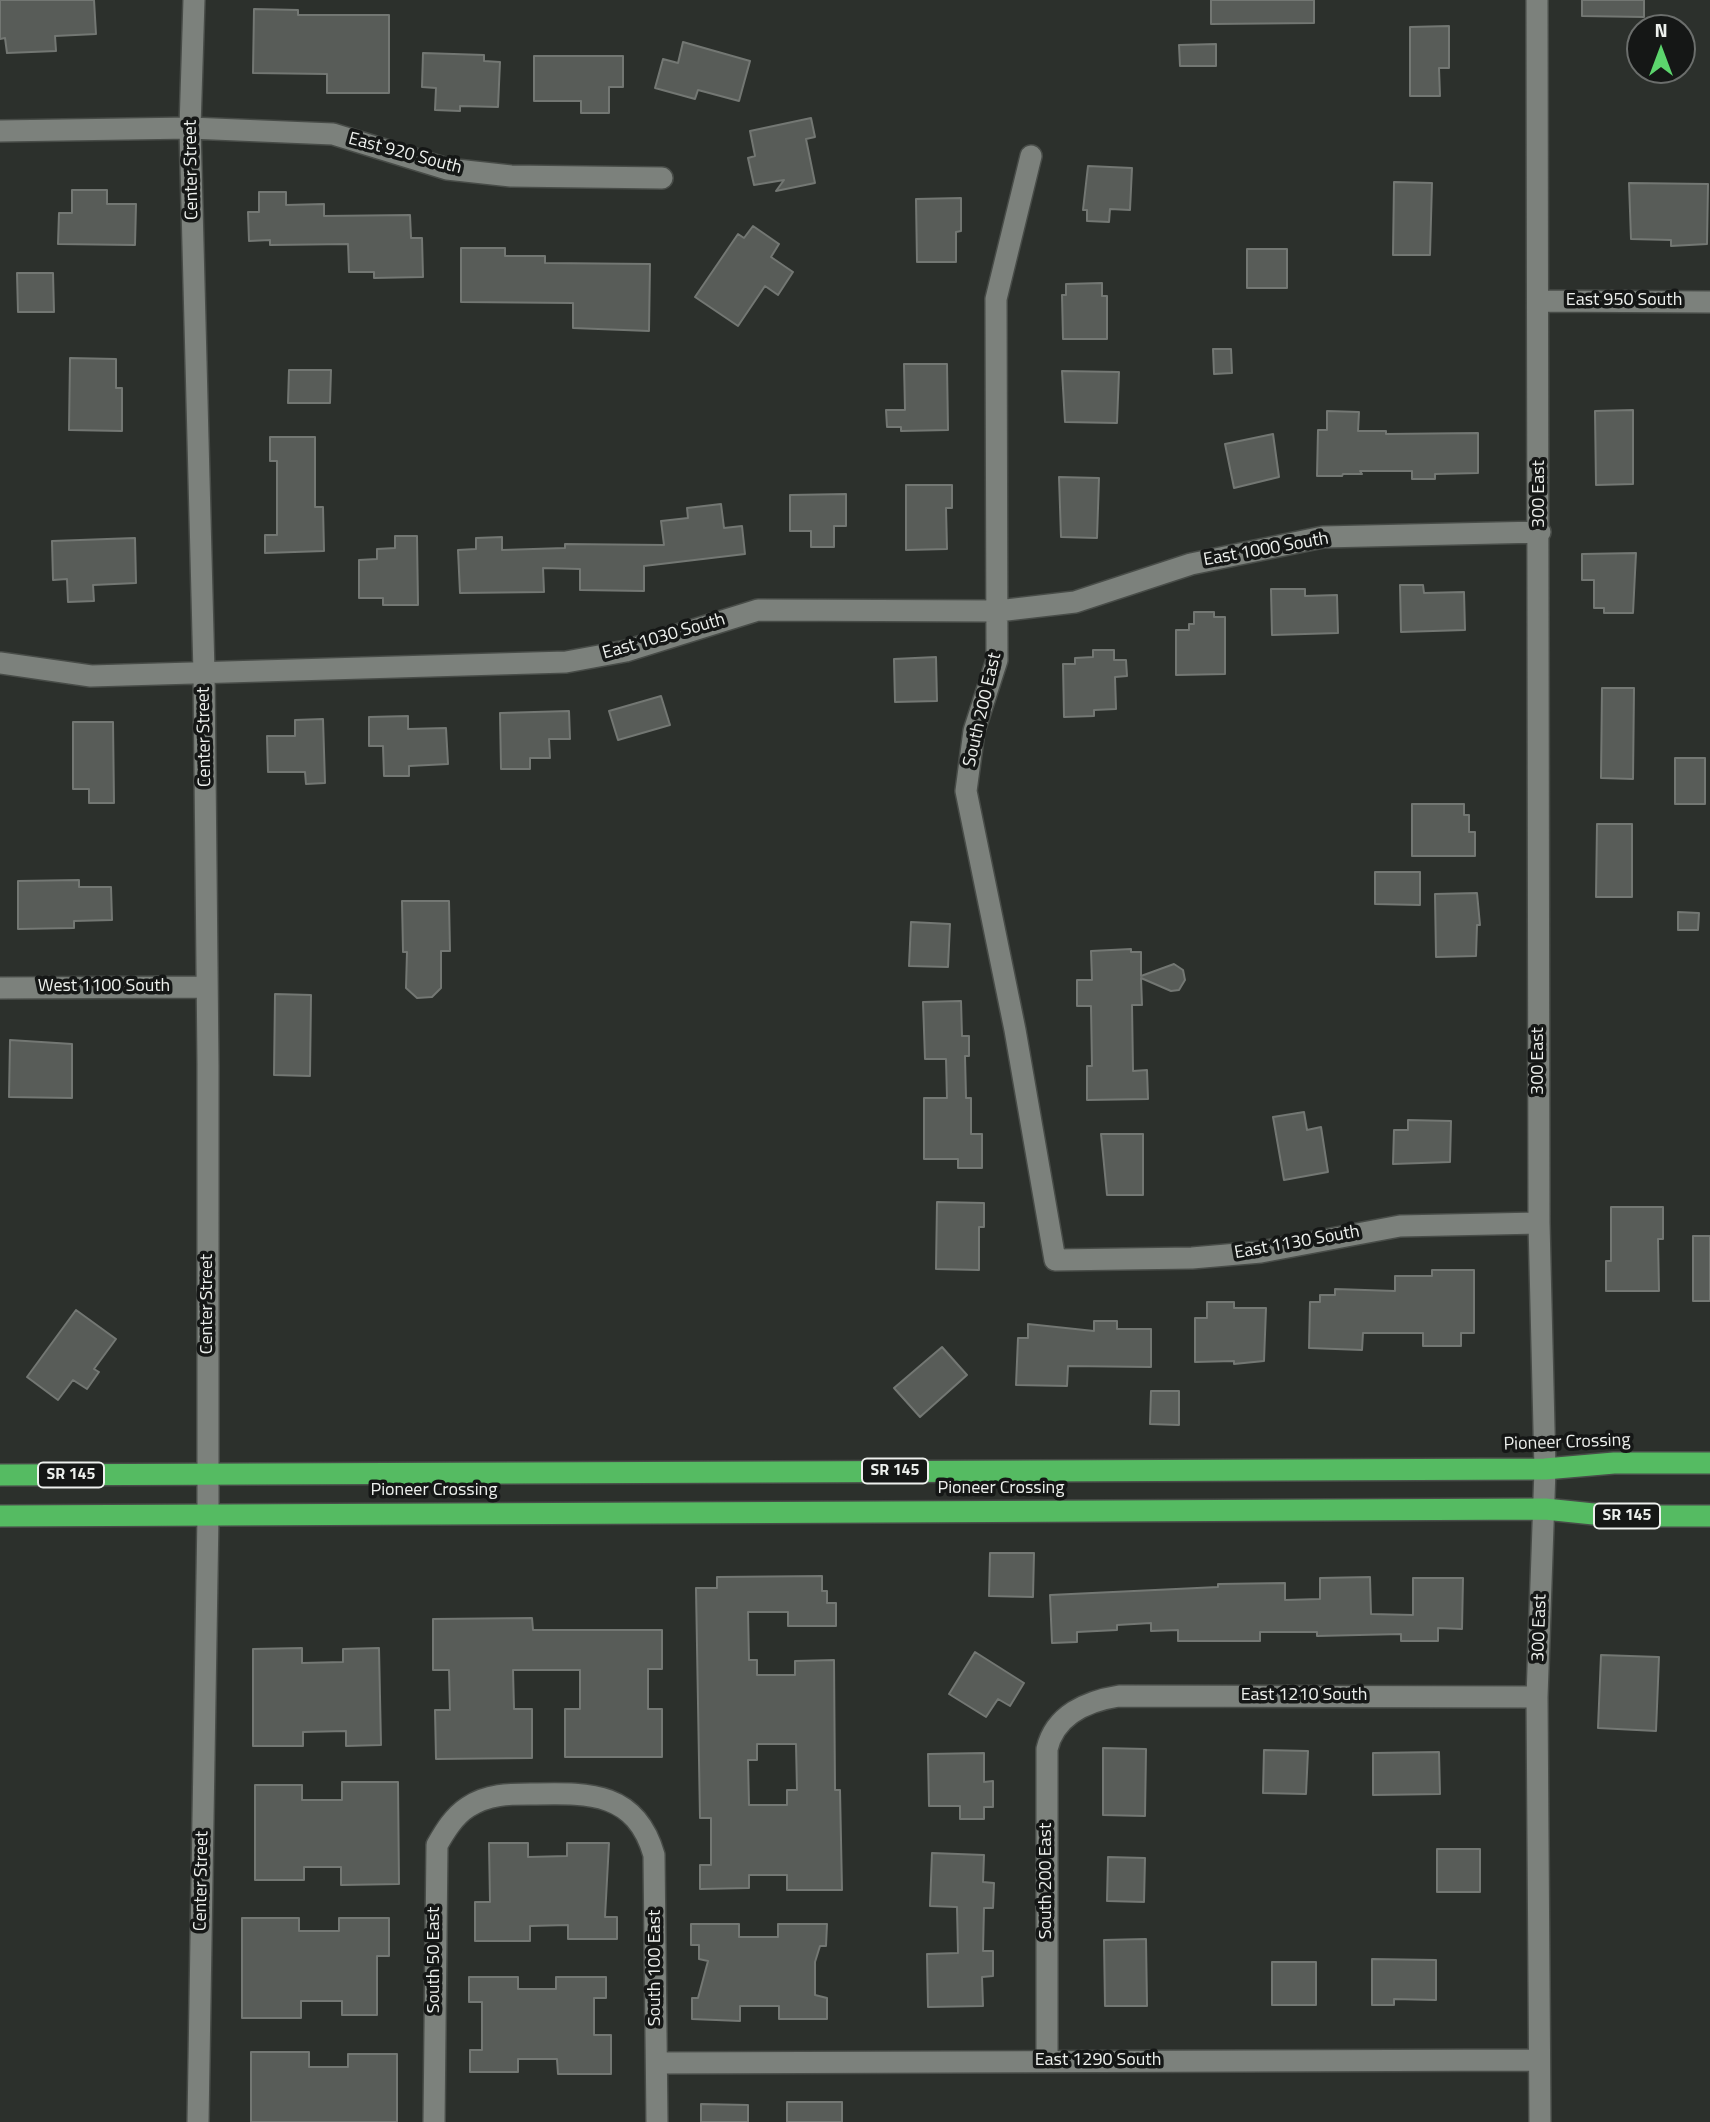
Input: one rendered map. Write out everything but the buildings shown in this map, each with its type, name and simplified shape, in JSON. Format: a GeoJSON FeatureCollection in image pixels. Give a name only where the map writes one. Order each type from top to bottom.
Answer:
{"type":"FeatureCollection","features":[{"type":"Feature","properties":{"kind":"highway","name":"Pioneer Crossing"},"geometry":{"type":"LineString","coordinates":[[208,1475],[1545,1469],[1614,1463],[1710,1463]]}},
{"type":"Feature","properties":{"kind":"highway","name":"SR 145"},"geometry":{"type":"LineString","coordinates":[[0,1475],[208,1475]]}},
{"type":"Feature","properties":{"kind":"highway","name":"Pioneer Crossing"},"geometry":{"type":"LineString","coordinates":[[208,1515],[1545,1509],[1612,1516],[1710,1516]]}},
{"type":"Feature","properties":{"kind":"highway","name":"SR 145"},"geometry":{"type":"LineString","coordinates":[[0,1516],[208,1515]]}},
{"type":"Feature","properties":{"kind":"street","name":"Center Street"},"geometry":{"type":"LineString","coordinates":[[194,0],[190,128],[204,673],[208,1475],[198,2122]]}},
{"type":"Feature","properties":{"kind":"street","name":"300 East"},"geometry":{"type":"LineString","coordinates":[[1537,0],[1540,532],[1539,1223],[1545,1469],[1537,1697],[1540,2122]]}},
{"type":"Feature","properties":{"kind":"street","name":"East 920 South"},"geometry":{"type":"LineString","coordinates":[[0,131],[190,128],[332,134],[447,169],[511,177],[662,178]]}},
{"type":"Feature","properties":{"kind":"street","name":"South 200 East"},"geometry":{"type":"LineString","coordinates":[[1031,156],[996,299],[997,660],[974,730],[966,791],[1016,1030],[1055,1260]]}},
{"type":"Feature","properties":{"kind":"street","name":"East 950 South"},"geometry":{"type":"LineString","coordinates":[[1539,301],[1710,302]]}},
{"type":"Feature","properties":{"kind":"street","name":"East 1000 South"},"geometry":{"type":"LineString","coordinates":[[998,611],[1075,602],[1191,564],[1323,537],[1540,532]]}},
{"type":"Feature","properties":{"kind":"street","name":"East 1030 South"},"geometry":{"type":"LineString","coordinates":[[0,663],[91,676],[566,662],[626,651],[758,610],[998,611]]}},
{"type":"Feature","properties":{"kind":"street","name":"West 1100 South"},"geometry":{"type":"LineString","coordinates":[[0,988],[207,987]]}},
{"type":"Feature","properties":{"kind":"street","name":"East 1130 South"},"geometry":{"type":"LineString","coordinates":[[1055,1260],[1192,1258],[1261,1252],[1400,1226],[1539,1223]]}},
{"type":"Feature","properties":{"kind":"street","name":"East 1210 South"},"geometry":{"type":"LineString","coordinates":[[1074,1711],[1095,1700],[1119,1696],[1537,1697]]}},
{"type":"Feature","properties":{"kind":"street","name":"South 200 East"},"geometry":{"type":"LineString","coordinates":[[1047,2061],[1047,1749],[1056,1727],[1074,1711]]}},
{"type":"Feature","properties":{"kind":"street","name":"South 50 East"},"geometry":{"type":"LineString","coordinates":[[434,2122],[435,1856],[443,1835],[466,1808],[486,1797],[501,1794],[588,1793],[623,1808],[636,1819]]}},
{"type":"Feature","properties":{"kind":"street","name":"South 100 East"},"geometry":{"type":"LineString","coordinates":[[636,1819],[650,1841],[656,1871],[657,2122]]}},
{"type":"Feature","properties":{"kind":"street","name":"East 1290 South"},"geometry":{"type":"LineString","coordinates":[[657,2063],[1539,2060]]}}]}
